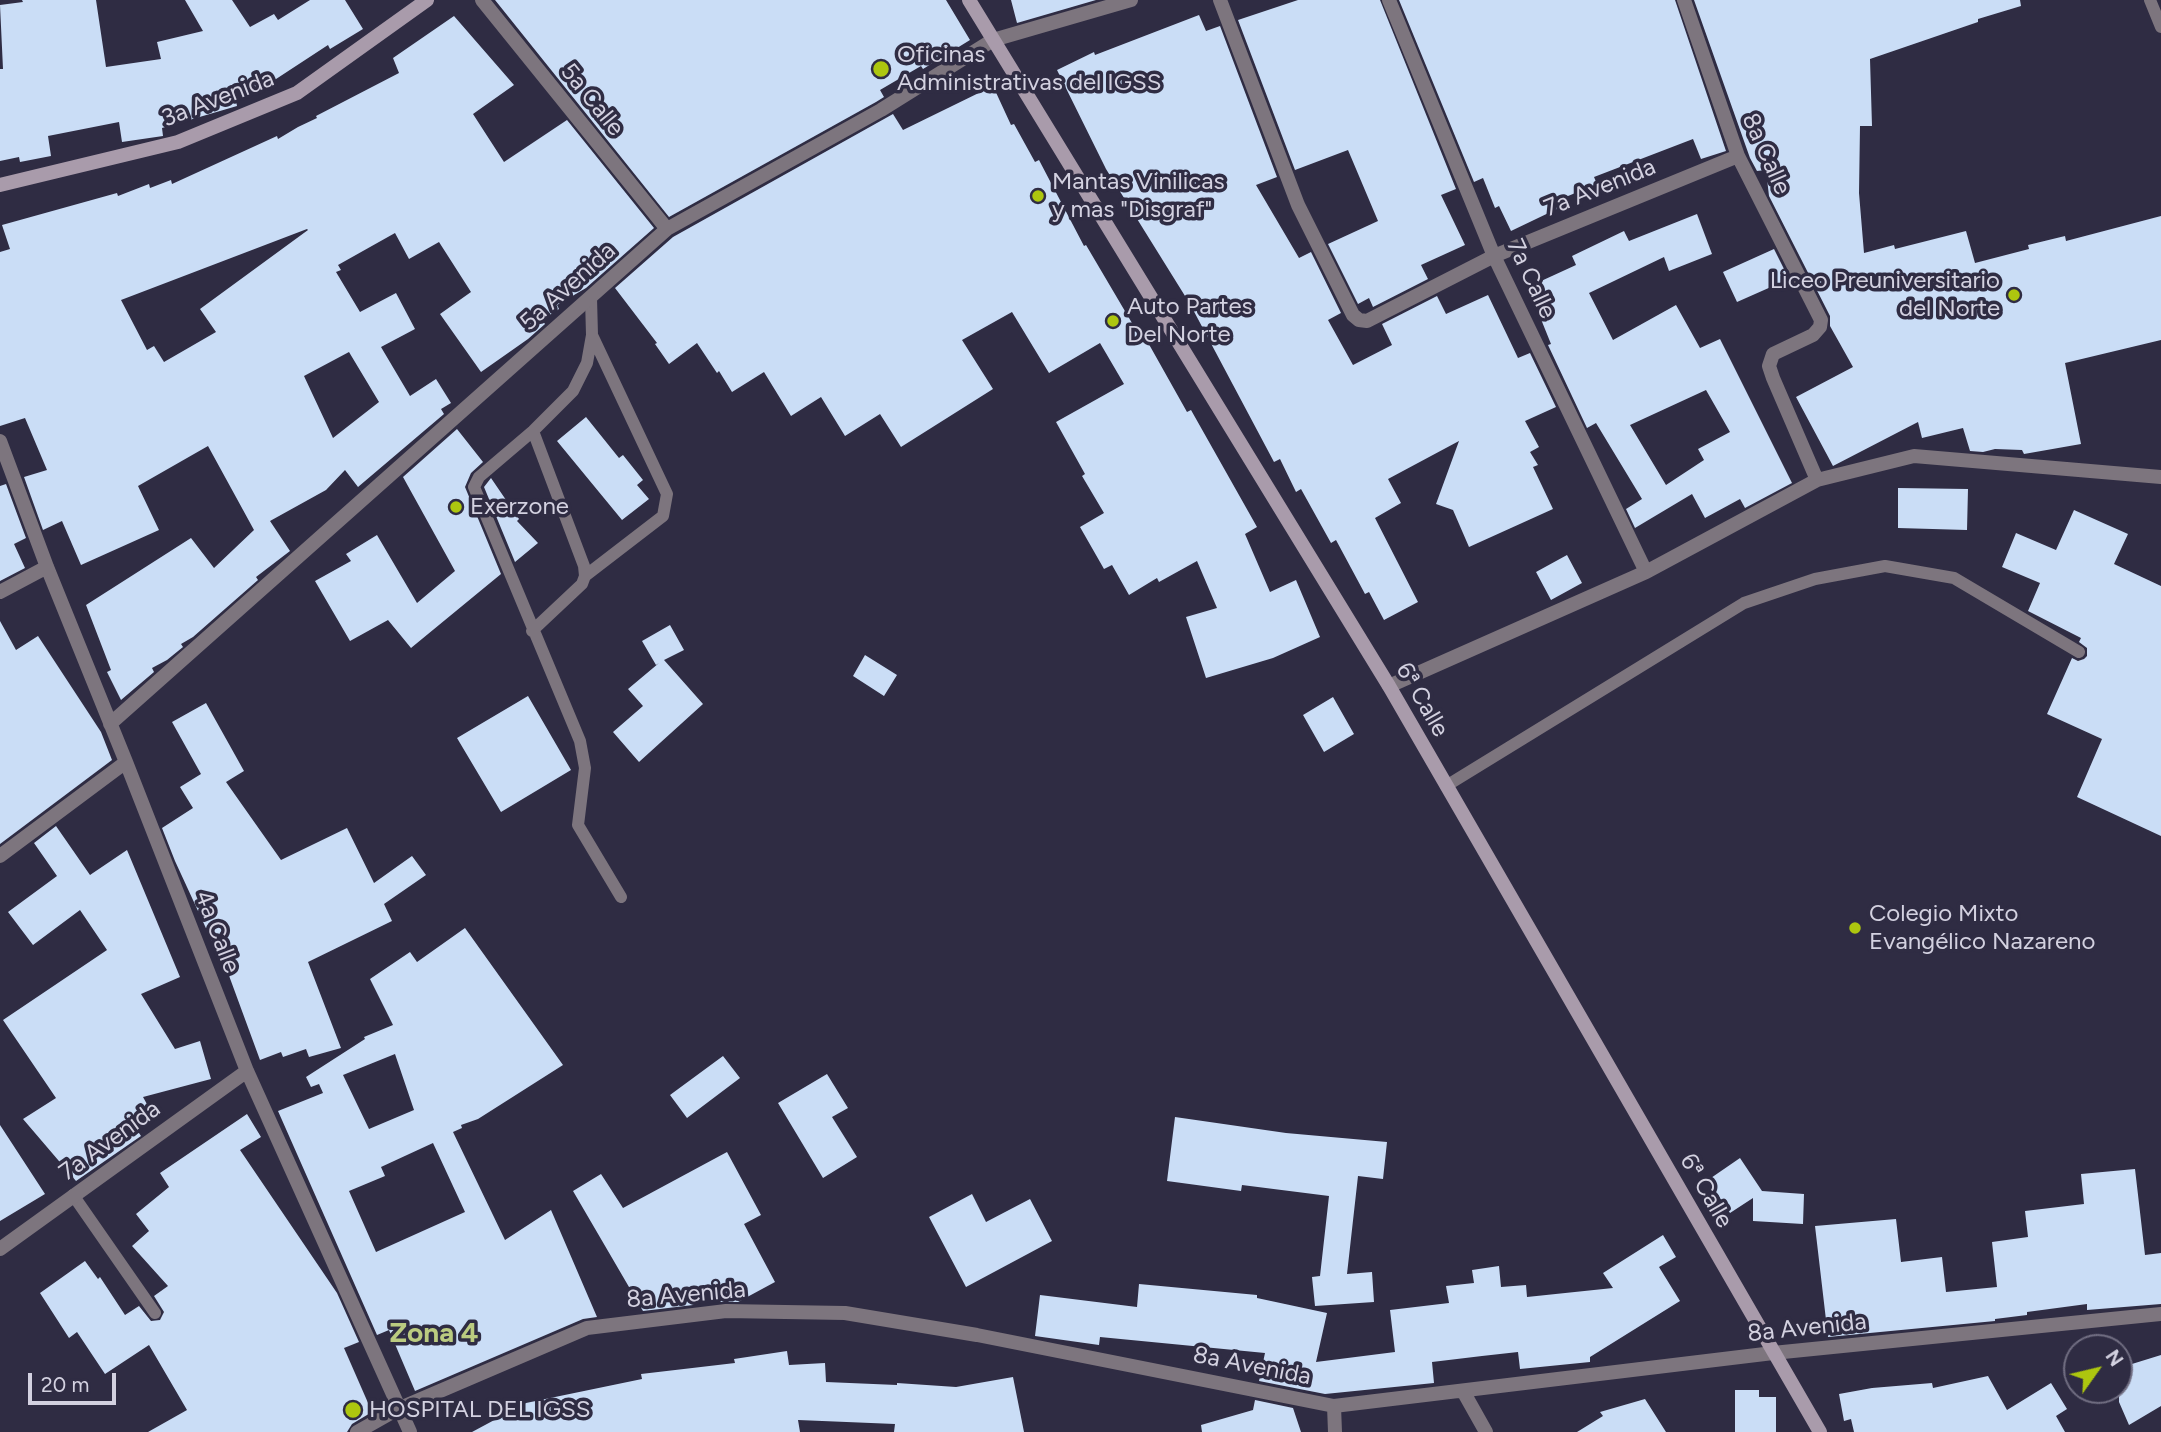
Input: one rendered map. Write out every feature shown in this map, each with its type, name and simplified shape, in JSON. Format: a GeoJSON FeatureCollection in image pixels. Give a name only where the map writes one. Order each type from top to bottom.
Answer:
{"type":"FeatureCollection","features":[{"type":"Feature","properties":{"kind":"main road","name":"3a Avenida"},"geometry":{"type":"LineString","coordinates":[[0,185],[178,142],[297,93],[427,0]]}},
{"type":"Feature","properties":{"kind":"main road","name":"6ª Calle"},"geometry":{"type":"LineString","coordinates":[[969,0],[1389,686],[1820,1432]]}},
{"type":"Feature","properties":{"kind":"street","name":"5a Calle"},"geometry":{"type":"LineString","coordinates":[[482,0],[667,229]]}},
{"type":"Feature","properties":{"kind":"street","name":"5a Avenida"},"geometry":{"type":"LineString","coordinates":[[110,724],[667,229],[881,110],[993,40],[1131,0]]}},
{"type":"Feature","properties":{"kind":"street","name":"7a Avenida"},"geometry":{"type":"LineString","coordinates":[[1220,0],[1298,205],[1353,315],[1359,320],[1367,321],[1494,256],[1738,156]]}},
{"type":"Feature","properties":{"kind":"street","name":"7a Calle"},"geometry":{"type":"LineString","coordinates":[[1389,0],[1494,256],[1646,572]]}},
{"type":"Feature","properties":{"kind":"street","name":"8a Calle"},"geometry":{"type":"LineString","coordinates":[[1684,0],[1738,156],[1821,320],[1820,327],[1813,335],[1773,354],[1769,366],[1817,480]]}},
{"type":"Feature","properties":{"kind":"street","name":"4a Calle"},"geometry":{"type":"LineString","coordinates":[[0,441],[47,567],[247,1071],[410,1432]]}},
{"type":"Feature","properties":{"kind":"street"},"geometry":{"type":"LineString","coordinates":[[1389,686],[1646,572],[1817,480],[1914,456],[2161,477]]}},
{"type":"Feature","properties":{"kind":"street"},"geometry":{"type":"LineString","coordinates":[[0,592],[47,567]]}},
{"type":"Feature","properties":{"kind":"street"},"geometry":{"type":"LineString","coordinates":[[0,856],[126,762]]}},
{"type":"Feature","properties":{"kind":"street","name":"7a Avenida"},"geometry":{"type":"LineString","coordinates":[[0,1249],[247,1071]]}},
{"type":"Feature","properties":{"kind":"street","name":"8a Avenida"},"geometry":{"type":"LineString","coordinates":[[357,1432],[398,1409],[587,1328],[726,1311],[845,1313],[977,1335],[1334,1406],[1773,1353],[2161,1314]]}},
{"type":"Feature","properties":{"kind":"street"},"geometry":{"type":"LineString","coordinates":[[1463,1391],[1486,1432]]}},
{"type":"Feature","properties":{"kind":"street"},"geometry":{"type":"LineString","coordinates":[[1334,1406],[1335,1432]]}},
{"type":"Feature","properties":{"kind":"lane"},"geometry":{"type":"LineString","coordinates":[[2150,0],[2161,27]]}},
{"type":"Feature","properties":{"kind":"lane"},"geometry":{"type":"LineString","coordinates":[[591,298],[592,335],[587,363],[573,391],[533,431],[479,477],[474,487],[580,741],[585,768],[578,825],[621,897]]}},
{"type":"Feature","properties":{"kind":"lane"},"geometry":{"type":"LineString","coordinates":[[585,576],[663,516],[667,494],[592,335]]}},
{"type":"Feature","properties":{"kind":"lane"},"geometry":{"type":"LineString","coordinates":[[532,631],[582,584],[585,576],[584,566],[533,431]]}},
{"type":"Feature","properties":{"kind":"lane"},"geometry":{"type":"LineString","coordinates":[[1446,786],[1744,603],[1815,579],[1885,566],[1954,578],[2079,652]]}},
{"type":"Feature","properties":{"kind":"lane"},"geometry":{"type":"LineString","coordinates":[[73,1195],[155,1313]]}},
{"type":"Feature","properties":{"kind":"building"},"geometry":{"type":"Polygon","coordinates":[[[22,0],[96,0],[106,67],[161,59],[157,42],[203,31],[185,0],[232,0],[250,27],[274,14],[278,20],[310,0],[345,0],[363,29],[330,49],[328,45],[273,81],[272,79],[236,101],[237,106],[162,128],[163,136],[122,142],[119,122],[48,136],[51,156],[20,162],[19,157],[0,161],[0,69],[3,69],[0,5],[23,2],[22,0]]]}},
{"type":"Feature","properties":{"kind":"building"},"geometry":{"type":"Polygon","coordinates":[[[495,0],[946,0],[970,40],[923,69],[921,66],[880,90],[884,97],[876,102],[669,217],[495,0]]]}},
{"type":"Feature","properties":{"kind":"building"},"geometry":{"type":"Polygon","coordinates":[[[1011,0],[1096,0],[1017,23],[1011,0]]]}},
{"type":"Feature","properties":{"kind":"building"},"geometry":{"type":"Polygon","coordinates":[[[1298,0],[1380,0],[1456,189],[1441,195],[1465,245],[1421,265],[1428,279],[1373,307],[1369,298],[1358,304],[1328,244],[1378,221],[1348,150],[1295,170],[1238,20],[1298,0]]]}},
{"type":"Feature","properties":{"kind":"building"},"geometry":{"type":"Polygon","coordinates":[[[1399,0],[1675,0],[1726,151],[1701,159],[1693,139],[1594,177],[1597,184],[1556,201],[1559,208],[1511,231],[1499,206],[1495,208],[1483,178],[1474,182],[1399,0]]]}},
{"type":"Feature","properties":{"kind":"building"},"geometry":{"type":"Polygon","coordinates":[[[1694,0],[2020,0],[2021,6],[1870,59],[1872,126],[1860,126],[1859,193],[1864,253],[1894,245],[1895,249],[1966,231],[1975,263],[2029,249],[2028,245],[2065,236],[2066,241],[2161,216],[2161,340],[2065,363],[2081,444],[2024,454],[2022,450],[1970,451],[1963,428],[1922,438],[1918,422],[1833,466],[1796,397],[1853,367],[1830,326],[1830,316],[1769,196],[1766,170],[1757,171],[1750,158],[1694,0]]]}},
{"type":"Feature","properties":{"kind":"building"},"geometry":{"type":"Polygon","coordinates":[[[1199,15],[1206,31],[1220,26],[1277,177],[1256,185],[1299,258],[1311,252],[1341,313],[1328,320],[1353,365],[1392,345],[1382,324],[1437,296],[1446,314],[1488,295],[1518,358],[1530,353],[1556,407],[1525,421],[1539,447],[1530,452],[1538,465],[1533,467],[1553,509],[1469,547],[1453,510],[1436,504],[1459,441],[1388,479],[1401,503],[1375,518],[1418,602],[1384,620],[1369,592],[1365,594],[1336,540],[1331,543],[1301,489],[1296,492],[1280,459],[1274,462],[1190,304],[1106,169],[1057,70],[1094,52],[1095,55],[1199,15]]]}},
{"type":"Feature","properties":{"kind":"building"},"geometry":{"type":"Polygon","coordinates":[[[454,16],[514,85],[473,114],[504,162],[567,120],[654,228],[586,288],[557,305],[559,309],[542,320],[545,324],[528,339],[481,372],[440,314],[471,292],[439,242],[409,259],[395,233],[338,265],[341,270],[336,272],[360,312],[396,293],[415,329],[381,347],[410,396],[436,379],[451,403],[441,409],[444,414],[358,487],[345,470],[326,490],[270,521],[290,551],[256,577],[258,580],[193,637],[181,644],[183,647],[152,668],[154,672],[121,700],[107,672],[111,670],[86,605],[191,538],[214,568],[254,530],[208,446],[138,486],[159,530],[81,565],[62,521],[43,530],[24,477],[47,470],[25,418],[0,426],[0,252],[10,249],[2,225],[117,193],[118,196],[149,184],[150,188],[171,180],[172,184],[277,136],[278,139],[399,73],[393,58],[454,16]],[[307,229],[121,300],[147,350],[154,346],[164,362],[216,332],[200,309],[307,229]],[[349,352],[304,376],[333,438],[379,402],[349,352]]]}},
{"type":"Feature","properties":{"kind":"building"},"geometry":{"type":"Polygon","coordinates":[[[993,86],[1011,125],[1014,124],[1035,162],[1039,160],[1084,246],[1086,245],[1142,340],[1146,339],[1187,412],[1191,410],[1257,527],[1245,534],[1270,592],[1296,580],[1320,637],[1273,658],[1206,678],[1186,617],[1217,608],[1197,561],[1159,582],[1157,578],[1129,595],[1112,565],[1104,569],[1080,527],[1104,513],[1082,476],[1085,474],[1056,422],[1124,384],[1100,343],[1049,373],[1012,312],[962,340],[993,389],[901,447],[880,414],[845,436],[821,397],[791,416],[764,372],[732,392],[697,343],[669,364],[655,344],[657,343],[615,288],[673,237],[893,114],[903,130],[993,86]]]}},
{"type":"Feature","properties":{"kind":"building"},"geometry":{"type":"Polygon","coordinates":[[[1697,214],[1712,254],[1669,271],[1664,257],[1589,293],[1613,340],[1676,305],[1700,348],[1720,339],[1792,483],[1745,508],[1740,499],[1705,518],[1692,494],[1635,528],[1626,509],[1642,499],[1596,423],[1587,428],[1548,345],[1551,344],[1528,287],[1576,265],[1572,256],[1624,231],[1629,241],[1697,214]],[[1706,390],[1630,425],[1666,485],[1704,460],[1698,449],[1730,432],[1706,390]]]}},
{"type":"Feature","properties":{"kind":"building"},"geometry":{"type":"Polygon","coordinates":[[[1774,249],[1789,279],[1737,302],[1723,272],[1774,249]]]}},
{"type":"Feature","properties":{"kind":"building"},"geometry":{"type":"Polygon","coordinates":[[[586,417],[619,458],[623,455],[643,480],[637,485],[649,499],[622,520],[557,441],[586,417]]]}},
{"type":"Feature","properties":{"kind":"building"},"geometry":{"type":"Polygon","coordinates":[[[457,429],[483,462],[471,473],[465,487],[501,574],[411,648],[388,620],[350,641],[315,581],[351,561],[346,554],[377,535],[417,603],[455,571],[403,477],[457,429]]]}},
{"type":"Feature","properties":{"kind":"building"},"geometry":{"type":"Polygon","coordinates":[[[491,478],[519,519],[517,521],[538,543],[515,562],[484,487],[491,478]]]}},
{"type":"Feature","properties":{"kind":"building"},"geometry":{"type":"Polygon","coordinates":[[[6,484],[26,538],[14,544],[25,568],[0,581],[0,486],[6,484]]]}},
{"type":"Feature","properties":{"kind":"building"},"geometry":{"type":"Polygon","coordinates":[[[1898,488],[1968,489],[1967,530],[1898,528],[1898,488]]]}},
{"type":"Feature","properties":{"kind":"building"},"geometry":{"type":"Polygon","coordinates":[[[2074,510],[2128,534],[2114,564],[2161,586],[2161,836],[2077,797],[2102,739],[2047,714],[2072,658],[2078,661],[2084,659],[2087,656],[2087,648],[2079,642],[2081,638],[2028,611],[2040,583],[2002,567],[2016,533],[2056,550],[2074,510]]]}},
{"type":"Feature","properties":{"kind":"building"},"geometry":{"type":"Polygon","coordinates":[[[1567,555],[1582,583],[1551,600],[1536,572],[1567,555]]]}},
{"type":"Feature","properties":{"kind":"building"},"geometry":{"type":"Polygon","coordinates":[[[0,621],[16,650],[38,636],[101,732],[112,760],[0,844],[0,621]]]}},
{"type":"Feature","properties":{"kind":"building"},"geometry":{"type":"Polygon","coordinates":[[[670,625],[684,650],[664,660],[703,704],[639,762],[613,732],[643,706],[628,689],[659,663],[656,665],[642,641],[670,625]]]}},
{"type":"Feature","properties":{"kind":"building"},"geometry":{"type":"Polygon","coordinates":[[[865,655],[897,675],[884,696],[853,676],[865,655]]]}},
{"type":"Feature","properties":{"kind":"building"},"geometry":{"type":"Polygon","coordinates":[[[528,696],[571,770],[501,812],[457,738],[528,696]]]}},
{"type":"Feature","properties":{"kind":"building"},"geometry":{"type":"Polygon","coordinates":[[[1333,697],[1354,734],[1324,752],[1303,715],[1333,697]]]}},
{"type":"Feature","properties":{"kind":"building"},"geometry":{"type":"Polygon","coordinates":[[[206,703],[244,771],[226,782],[281,860],[347,828],[374,883],[412,856],[426,875],[384,904],[392,921],[308,962],[341,1048],[309,1057],[306,1049],[283,1057],[281,1052],[260,1060],[224,962],[222,963],[162,828],[193,808],[180,787],[201,774],[172,722],[206,703]]]}},
{"type":"Feature","properties":{"kind":"building"},"geometry":{"type":"Polygon","coordinates":[[[56,826],[90,875],[127,850],[180,977],[141,994],[175,1049],[200,1041],[211,1079],[143,1097],[148,1106],[129,1118],[141,1136],[76,1181],[23,1119],[56,1098],[3,1020],[107,950],[80,910],[33,945],[8,912],[57,876],[34,843],[56,826]]]}},
{"type":"Feature","properties":{"kind":"building"},"geometry":{"type":"Polygon","coordinates":[[[465,928],[563,1065],[453,1132],[505,1240],[551,1210],[597,1317],[583,1319],[415,1391],[389,1330],[377,1335],[278,1111],[323,1093],[319,1084],[311,1087],[306,1077],[365,1039],[364,1037],[393,1025],[370,979],[410,952],[417,962],[465,928]],[[395,1054],[343,1075],[369,1129],[414,1110],[395,1054]],[[433,1143],[381,1167],[385,1176],[349,1191],[376,1252],[465,1212],[433,1143]]]}},
{"type":"Feature","properties":{"kind":"building"},"geometry":{"type":"Polygon","coordinates":[[[723,1056],[740,1078],[687,1118],[670,1095],[723,1056]]]}},
{"type":"Feature","properties":{"kind":"building"},"geometry":{"type":"Polygon","coordinates":[[[827,1074],[848,1108],[832,1117],[857,1157],[823,1178],[778,1103],[827,1074]]]}},
{"type":"Feature","properties":{"kind":"building"},"geometry":{"type":"Polygon","coordinates":[[[247,1114],[261,1137],[240,1150],[337,1293],[359,1342],[344,1348],[372,1412],[352,1424],[347,1432],[148,1432],[187,1410],[149,1345],[105,1374],[77,1332],[69,1338],[40,1293],[85,1261],[98,1279],[100,1277],[125,1315],[139,1306],[151,1321],[160,1320],[164,1312],[154,1296],[168,1286],[132,1246],[149,1231],[136,1214],[169,1187],[160,1173],[247,1114]]]}},
{"type":"Feature","properties":{"kind":"building"},"geometry":{"type":"Polygon","coordinates":[[[1175,1117],[1286,1133],[1387,1142],[1383,1179],[1358,1176],[1347,1274],[1372,1272],[1374,1302],[1315,1306],[1312,1277],[1320,1276],[1329,1196],[1242,1185],[1241,1191],[1167,1181],[1175,1117]]]}},
{"type":"Feature","properties":{"kind":"building"},"geometry":{"type":"Polygon","coordinates":[[[0,1125],[45,1194],[0,1221],[0,1125]]]}},
{"type":"Feature","properties":{"kind":"building"},"geometry":{"type":"Polygon","coordinates":[[[727,1152],[761,1215],[744,1224],[775,1282],[738,1302],[716,1302],[712,1295],[693,1305],[643,1311],[573,1191],[601,1174],[623,1208],[727,1152]]]}},
{"type":"Feature","properties":{"kind":"building"},"geometry":{"type":"Polygon","coordinates":[[[1740,1158],[1762,1191],[1804,1194],[1803,1224],[1753,1221],[1753,1198],[1730,1213],[1708,1180],[1740,1158]]]}},
{"type":"Feature","properties":{"kind":"building"},"geometry":{"type":"Polygon","coordinates":[[[2135,1169],[2145,1255],[2161,1253],[2161,1304],[2087,1310],[2087,1304],[2027,1312],[2027,1315],[1995,1321],[1828,1337],[1815,1226],[1896,1219],[1901,1262],[1942,1257],[1946,1292],[1997,1287],[1992,1242],[2028,1237],[2025,1211],[2084,1204],[2081,1174],[2135,1169]]]}},
{"type":"Feature","properties":{"kind":"building"},"geometry":{"type":"Polygon","coordinates":[[[972,1194],[986,1222],[1030,1199],[1052,1241],[966,1287],[929,1217],[972,1194]]]}},
{"type":"Feature","properties":{"kind":"building"},"geometry":{"type":"Polygon","coordinates":[[[1663,1235],[1676,1257],[1659,1267],[1680,1301],[1590,1357],[1590,1362],[1520,1369],[1518,1352],[1432,1362],[1434,1383],[1325,1394],[1259,1381],[1265,1353],[1100,1337],[1099,1345],[1035,1336],[1040,1295],[1137,1307],[1139,1284],[1257,1295],[1257,1298],[1327,1313],[1316,1362],[1395,1352],[1390,1310],[1449,1303],[1446,1286],[1474,1283],[1472,1270],[1499,1266],[1501,1287],[1526,1285],[1527,1297],[1613,1288],[1603,1273],[1663,1235]]]}},
{"type":"Feature","properties":{"kind":"building"},"geometry":{"type":"Polygon","coordinates":[[[787,1351],[789,1365],[825,1363],[826,1382],[956,1387],[1013,1377],[1024,1432],[894,1432],[895,1424],[798,1420],[800,1432],[472,1432],[526,1403],[642,1379],[641,1374],[735,1363],[734,1359],[787,1351]]]}},
{"type":"Feature","properties":{"kind":"building"},"geometry":{"type":"Polygon","coordinates":[[[2161,1355],[2161,1406],[2129,1425],[2120,1404],[2133,1404],[2133,1364],[2161,1355]]]}},
{"type":"Feature","properties":{"kind":"building"},"geometry":{"type":"Polygon","coordinates":[[[1988,1376],[2007,1410],[2051,1383],[2067,1409],[2056,1416],[2065,1432],[1854,1432],[1851,1419],[1844,1421],[1839,1394],[1932,1383],[1933,1388],[1988,1376]]]}},
{"type":"Feature","properties":{"kind":"building"},"geometry":{"type":"Polygon","coordinates":[[[1735,1390],[1759,1390],[1759,1397],[1776,1397],[1776,1432],[1735,1432],[1735,1390]]]}},
{"type":"Feature","properties":{"kind":"building"},"geometry":{"type":"Polygon","coordinates":[[[1645,1399],[1666,1432],[1577,1432],[1603,1416],[1600,1412],[1645,1399]]]}},
{"type":"Feature","properties":{"kind":"building"},"geometry":{"type":"Polygon","coordinates":[[[1255,1400],[1293,1408],[1301,1432],[1202,1432],[1201,1425],[1253,1410],[1255,1400]]]}},
{"type":"Feature","properties":{"kind":"place","name":"Oficinas Administrativas del IGSS"},"geometry":{"type":"Point","coordinates":[881,69]}},
{"type":"Feature","properties":{"kind":"place","name":"Mantas Vinilicas y mas \"Disgraf\""},"geometry":{"type":"Point","coordinates":[1038,196]}},
{"type":"Feature","properties":{"kind":"place","name":"Liceo Preuniversitario del Norte"},"geometry":{"type":"Point","coordinates":[2014,295]}},
{"type":"Feature","properties":{"kind":"place","name":"Auto Partes Del Norte"},"geometry":{"type":"Point","coordinates":[1113,321]}},
{"type":"Feature","properties":{"kind":"place","name":"Exerzone"},"geometry":{"type":"Point","coordinates":[456,507]}},
{"type":"Feature","properties":{"kind":"place","name":"Colegio Mixto Evangélico Nazareno"},"geometry":{"type":"Point","coordinates":[1855,928]}},
{"type":"Feature","properties":{"kind":"place","name":"HOSPITAL DEL IGSS"},"geometry":{"type":"Point","coordinates":[353,1410]}},
{"type":"Feature","properties":{"kind":"district","name":"Zona 4"},"geometry":{"type":"Point","coordinates":[434,1334]}}]}
